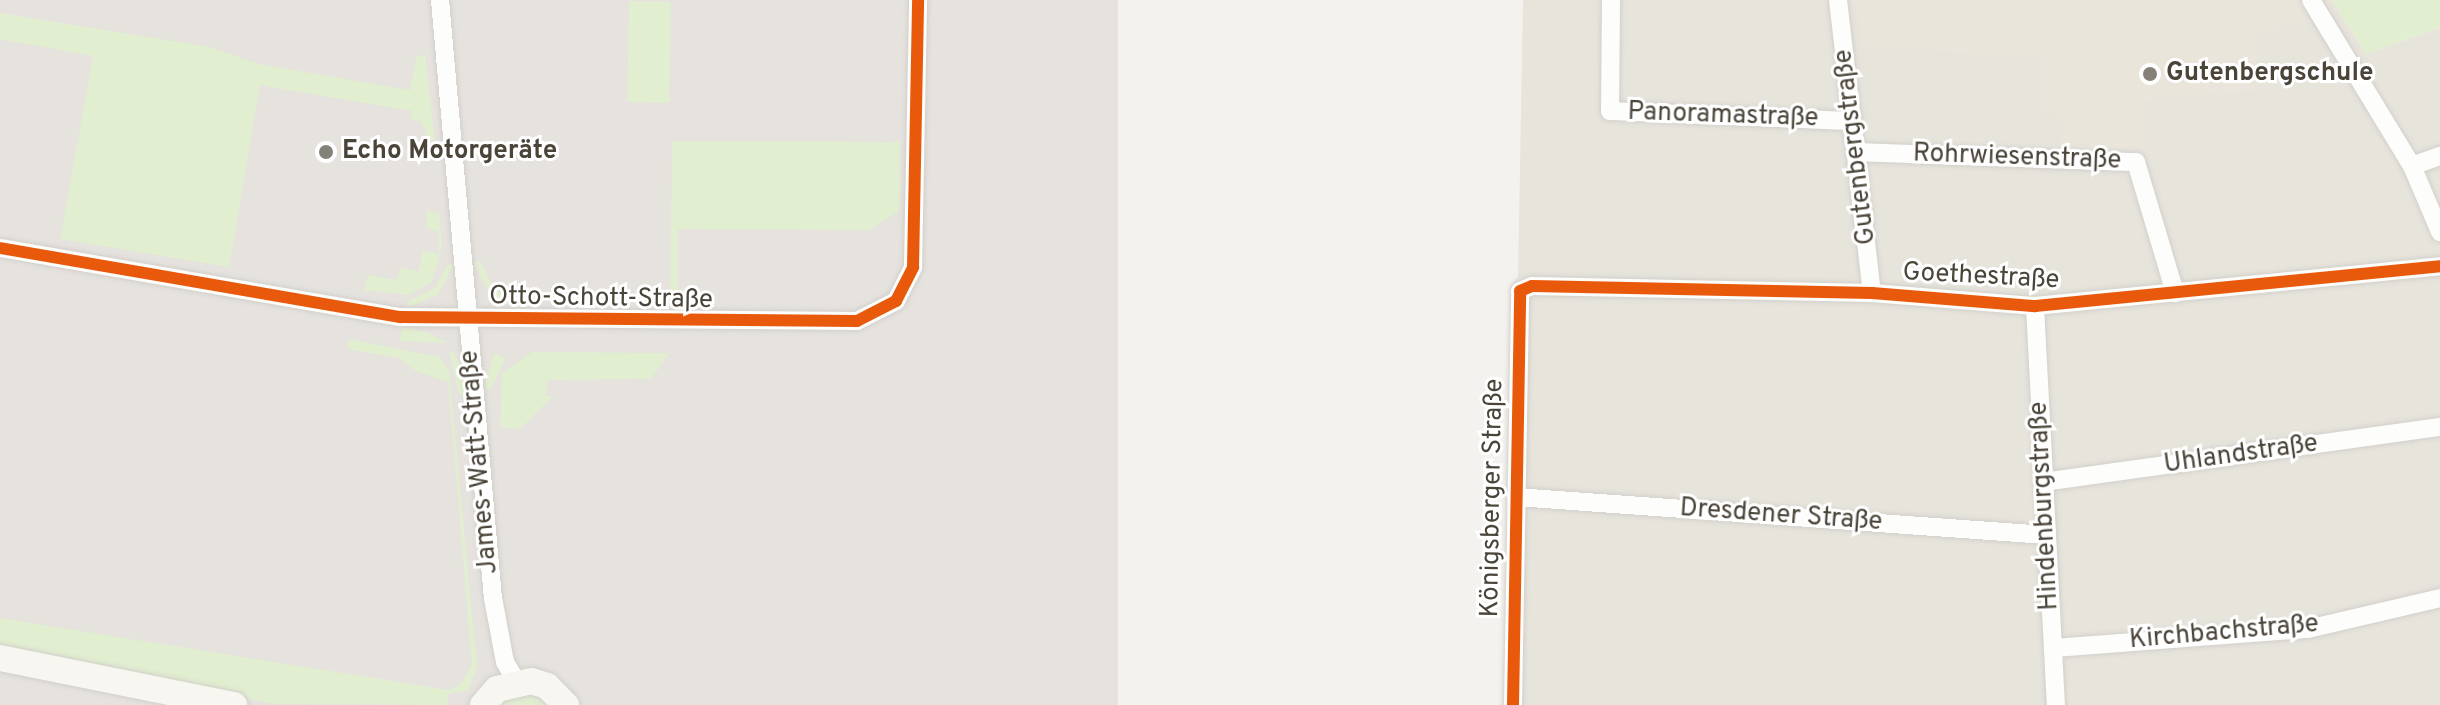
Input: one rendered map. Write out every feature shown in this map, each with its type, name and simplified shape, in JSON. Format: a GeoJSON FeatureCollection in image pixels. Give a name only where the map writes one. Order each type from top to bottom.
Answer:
{"type":"FeatureCollection","features":[{"type":"Feature","properties":{"kind":"street","name":"James-Watt-Straße"},"geometry":{"type":"LineString","coordinates":[[440,0],[493,598],[504,659],[516,681]]}},
{"type":"Feature","properties":{"kind":"street","name":"Otto-Schott-Straße"},"geometry":{"type":"LineString","coordinates":[[0,248],[400,317],[833,324],[878,315],[907,286],[917,244],[918,0]]}},
{"type":"Feature","properties":{"kind":"street","name":"Panoramastraße"},"geometry":{"type":"LineString","coordinates":[[1611,0],[1610,111],[1852,121]]}},
{"type":"Feature","properties":{"kind":"street","name":"Gutenbergstraße"},"geometry":{"type":"LineString","coordinates":[[1838,0],[1872,293]]}},
{"type":"Feature","properties":{"kind":"street"},"geometry":{"type":"LineString","coordinates":[[2311,0],[2412,166],[2440,232]]}},
{"type":"Feature","properties":{"kind":"street","name":"Rohrwiesenstraße"},"geometry":{"type":"LineString","coordinates":[[1858,152],[2136,162],[2175,293]]}},
{"type":"Feature","properties":{"kind":"street"},"geometry":{"type":"LineString","coordinates":[[2412,166],[2440,156]]}},
{"type":"Feature","properties":{"kind":"street","name":"Goethestraße"},"geometry":{"type":"LineString","coordinates":[[1520,291],[1532,286],[1872,293],[2035,306],[2440,266]]}},
{"type":"Feature","properties":{"kind":"street","name":"Königsberger Straße"},"geometry":{"type":"LineString","coordinates":[[1513,705],[1520,291]]}},
{"type":"Feature","properties":{"kind":"street","name":"Hindenburgstraße"},"geometry":{"type":"LineString","coordinates":[[2035,306],[2056,705]]}},
{"type":"Feature","properties":{"kind":"street","name":"Uhlandstraße"},"geometry":{"type":"LineString","coordinates":[[2043,482],[2440,427]]}},
{"type":"Feature","properties":{"kind":"street","name":"Dresdener Straße"},"geometry":{"type":"LineString","coordinates":[[1516,497],[2046,535]]}},
{"type":"Feature","properties":{"kind":"street","name":"Kirchbachstraße"},"geometry":{"type":"LineString","coordinates":[[2053,648],[2308,629],[2440,598]]}},
{"type":"Feature","properties":{"kind":"street"},"geometry":{"type":"LineString","coordinates":[[0,658],[234,705]]}},
{"type":"Feature","properties":{"kind":"street"},"geometry":{"type":"LineString","coordinates":[[482,705],[497,689],[516,681],[547,686],[566,705]]}},
{"type":"Feature","properties":{"kind":"shaded area"},"geometry":{"type":"Polygon","coordinates":[[[0,0],[1118,0],[1118,705],[0,705],[0,0]]]}},
{"type":"Feature","properties":{"kind":"shaded area"},"geometry":{"type":"Polygon","coordinates":[[[671,0],[902,0],[902,141],[671,141],[671,0]]]}},
{"type":"Feature","properties":{"kind":"shaded area"},"geometry":{"type":"Polygon","coordinates":[[[1523,0],[2332,0],[2366,54],[2440,28],[2440,705],[1511,705],[1511,286],[1518,277],[1523,0]]]}},
{"type":"Feature","properties":{"kind":"shaded area","name":"Gutenbergschule"},"geometry":{"type":"Polygon","coordinates":[[[1857,0],[2300,0],[2309,18],[2257,35],[2257,92],[2177,94],[2144,101],[2146,149],[2060,145],[2061,119],[2041,111],[2043,57],[1863,47],[1857,0]]]}},
{"type":"Feature","properties":{"kind":"shaded area"},"geometry":{"type":"Polygon","coordinates":[[[69,244],[111,251],[110,258],[68,251],[69,244]]]}},
{"type":"Feature","properties":{"kind":"shaded area"},"geometry":{"type":"Polygon","coordinates":[[[132,255],[382,299],[381,305],[131,261],[132,255]]]}},
{"type":"Feature","properties":{"kind":"shaded area"},"geometry":{"type":"Polygon","coordinates":[[[0,258],[51,267],[49,281],[0,272],[0,258]]]}},
{"type":"Feature","properties":{"kind":"shaded area"},"geometry":{"type":"Polygon","coordinates":[[[258,303],[383,323],[382,335],[256,315],[258,303]]]}},
{"type":"Feature","properties":{"kind":"shaded area"},"geometry":{"type":"Polygon","coordinates":[[[669,353],[696,354],[695,408],[644,458],[562,456],[557,474],[696,473],[696,522],[535,521],[535,506],[521,507],[520,470],[531,469],[527,460],[521,460],[520,429],[570,380],[651,379],[669,353]]]}},
{"type":"Feature","properties":{"kind":"shaded area"},"geometry":{"type":"Polygon","coordinates":[[[830,383],[875,383],[874,464],[860,464],[860,475],[830,475],[830,383]]]}},
{"type":"Feature","properties":{"kind":"shaded area"},"geometry":{"type":"Polygon","coordinates":[[[484,389],[491,389],[491,430],[484,430],[484,389]]]}},
{"type":"Feature","properties":{"kind":"shaded area"},"geometry":{"type":"Polygon","coordinates":[[[466,394],[476,504],[468,504],[458,395],[466,394]]]}},
{"type":"Feature","properties":{"kind":"shaded area"},"geometry":{"type":"Polygon","coordinates":[[[477,526],[487,618],[479,619],[469,527],[477,526]]]}},
{"type":"Feature","properties":{"kind":"shaded area"},"geometry":{"type":"Polygon","coordinates":[[[0,689],[34,696],[63,705],[0,705],[0,689]]]}},
{"type":"Feature","properties":{"kind":"green space"},"geometry":{"type":"Polygon","coordinates":[[[2332,0],[2440,0],[2440,28],[2366,54],[2332,0]]]}},
{"type":"Feature","properties":{"kind":"green space"},"geometry":{"type":"Polygon","coordinates":[[[629,1],[671,2],[669,103],[627,102],[629,1]]]}},
{"type":"Feature","properties":{"kind":"green space"},"geometry":{"type":"Polygon","coordinates":[[[0,13],[210,47],[258,64],[410,90],[416,57],[425,54],[436,151],[428,157],[426,131],[420,121],[411,120],[412,111],[260,85],[229,267],[60,239],[93,56],[0,39],[0,13]]]}},
{"type":"Feature","properties":{"kind":"green space"},"geometry":{"type":"Polygon","coordinates":[[[672,141],[900,142],[899,211],[870,230],[678,229],[678,301],[670,301],[672,141]]]}},
{"type":"Feature","properties":{"kind":"green space"},"geometry":{"type":"Polygon","coordinates":[[[426,211],[439,213],[442,247],[432,282],[409,295],[364,290],[368,275],[397,280],[400,268],[418,271],[423,251],[439,254],[438,231],[427,229],[426,211]]]}},
{"type":"Feature","properties":{"kind":"green space"},"geometry":{"type":"Polygon","coordinates":[[[474,262],[481,262],[494,290],[520,302],[520,309],[491,297],[474,262]]]}},
{"type":"Feature","properties":{"kind":"green space"},"geometry":{"type":"Polygon","coordinates":[[[455,264],[437,295],[407,308],[408,301],[435,288],[447,265],[455,264]]]}},
{"type":"Feature","properties":{"kind":"green space"},"geometry":{"type":"Polygon","coordinates":[[[402,327],[426,332],[448,343],[400,341],[402,327]]]}},
{"type":"Feature","properties":{"kind":"green space"},"geometry":{"type":"Polygon","coordinates":[[[349,339],[439,357],[449,370],[477,667],[468,690],[448,694],[448,705],[275,704],[0,649],[0,618],[448,690],[460,685],[472,665],[448,382],[416,371],[398,358],[347,349],[349,339]]]}},
{"type":"Feature","properties":{"kind":"green space"},"geometry":{"type":"Polygon","coordinates":[[[449,352],[454,352],[462,367],[466,394],[460,399],[449,352]]]}},
{"type":"Feature","properties":{"kind":"green space"},"geometry":{"type":"Polygon","coordinates":[[[532,352],[669,353],[669,359],[651,379],[547,380],[546,396],[553,396],[520,429],[500,427],[502,373],[532,352]]]}},
{"type":"Feature","properties":{"kind":"green space"},"geometry":{"type":"Polygon","coordinates":[[[494,353],[506,358],[491,389],[484,389],[494,353]]]}},
{"type":"Feature","properties":{"kind":"green space"},"geometry":{"type":"Polygon","coordinates":[[[525,692],[551,705],[498,705],[512,695],[525,692]]]}},
{"type":"Feature","properties":{"kind":"cycle path"},"geometry":{"type":"LineString","coordinates":[[0,248],[400,317],[857,321],[896,301],[913,267],[918,0]]}},
{"type":"Feature","properties":{"kind":"cycle path"},"geometry":{"type":"LineString","coordinates":[[1513,705],[1520,291],[1532,286],[1872,293],[2035,306],[2440,266]]}},
{"type":"Feature","properties":{"kind":"place","name":"Gutenbergschule"},"geometry":{"type":"Point","coordinates":[2150,74]}},
{"type":"Feature","properties":{"kind":"place","name":"Echo Motorgeräte"},"geometry":{"type":"Point","coordinates":[326,152]}}]}
